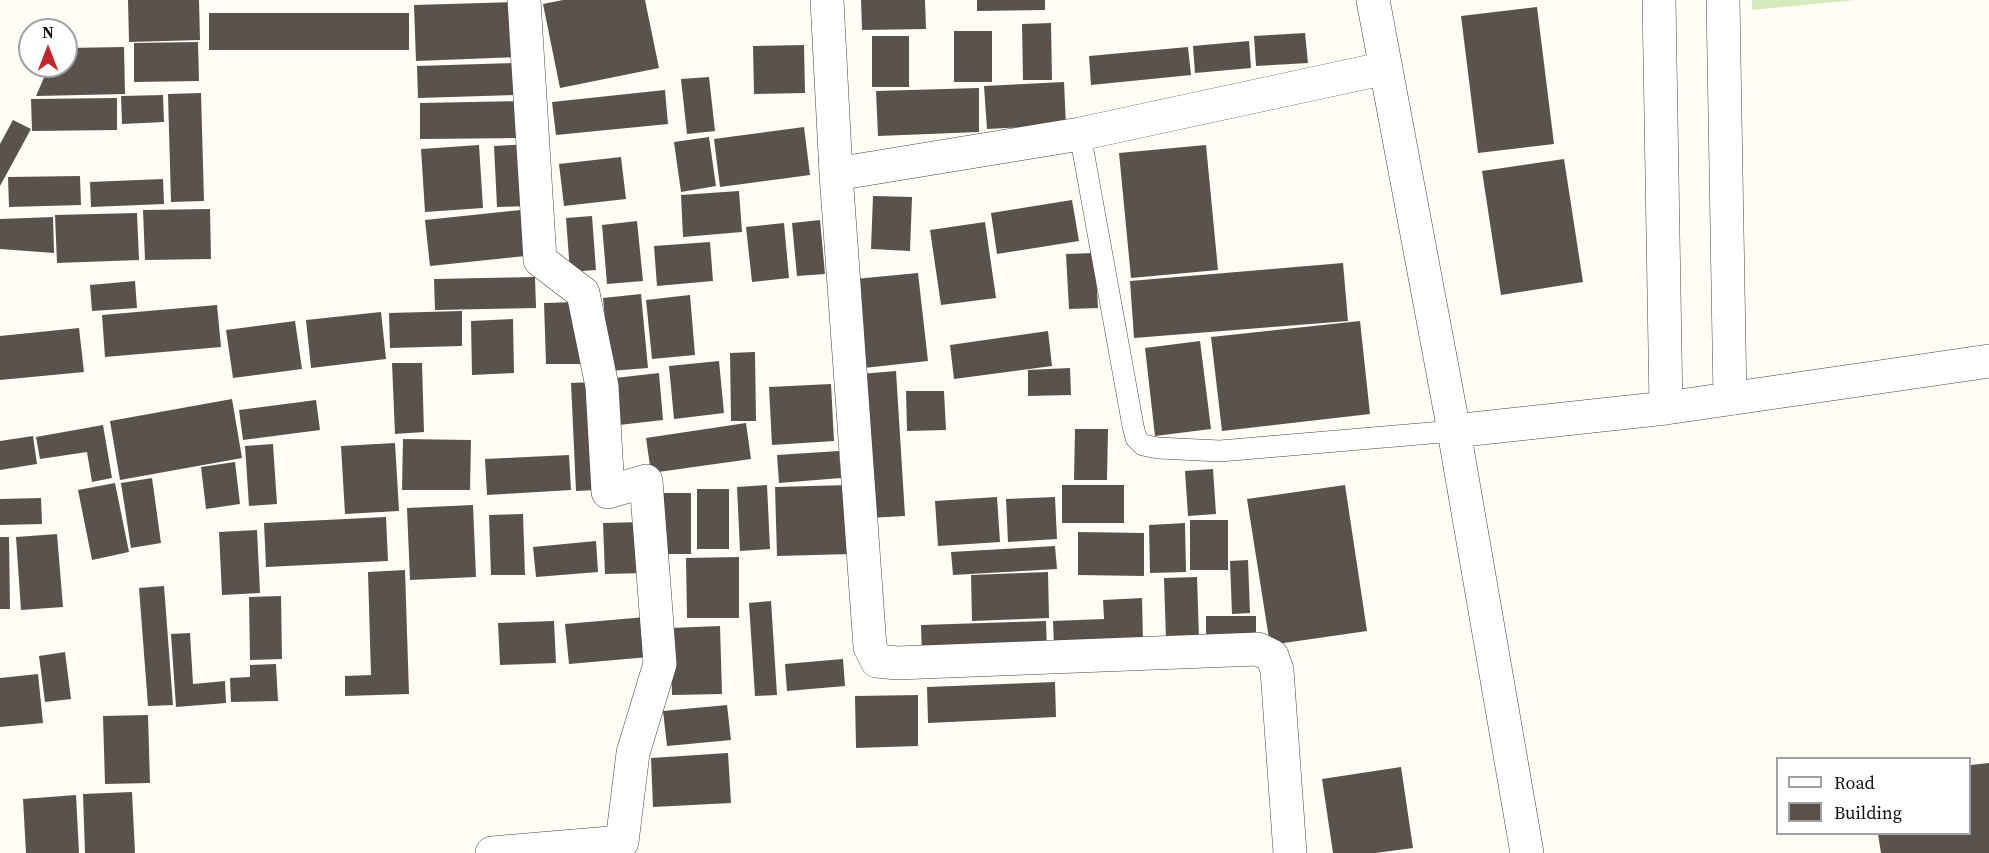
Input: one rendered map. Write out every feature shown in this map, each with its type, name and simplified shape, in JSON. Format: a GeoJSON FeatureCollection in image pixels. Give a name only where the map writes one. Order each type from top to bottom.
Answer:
{"type":"FeatureCollection","features":[{"type":"Feature","properties":{"kind":"street"},"geometry":{"type":"LineString","coordinates":[[492,853],[622,842],[633,753],[660,664],[646,481],[608,492],[602,386],[583,293],[540,260],[524,0]]}},
{"type":"Feature","properties":{"kind":"street"},"geometry":{"type":"LineString","coordinates":[[827,0],[870,647],[877,661],[897,663],[1258,649],[1265,652],[1272,656],[1277,670],[1290,853]]}},
{"type":"Feature","properties":{"kind":"street"},"geometry":{"type":"LineString","coordinates":[[1373,0],[1454,431],[1527,853]]}},
{"type":"Feature","properties":{"kind":"street"},"geometry":{"type":"LineString","coordinates":[[1659,0],[1666,408]]}},
{"type":"Feature","properties":{"kind":"street"},"geometry":{"type":"LineString","coordinates":[[1723,0],[1730,399]]}},
{"type":"Feature","properties":{"kind":"street"},"geometry":{"type":"LineString","coordinates":[[837,174],[1080,134],[1386,68]]}},
{"type":"Feature","properties":{"kind":"street"},"geometry":{"type":"LineString","coordinates":[[1454,431],[1666,408],[1989,361]]}},
{"type":"Feature","properties":{"kind":"lane"},"geometry":{"type":"LineString","coordinates":[[1080,134],[1133,426],[1136,438],[1143,445],[1158,448],[1220,451],[1454,431]]}},
{"type":"Feature","properties":{"kind":"green space"},"geometry":{"type":"Polygon","coordinates":[[[1752,0],[1855,0],[1752,10],[1752,0]]]}},
{"type":"Feature","properties":{"kind":"building"},"geometry":{"type":"Polygon","coordinates":[[[128,0],[199,0],[200,40],[129,42],[128,0]]]}},
{"type":"Feature","properties":{"kind":"building"},"geometry":{"type":"Polygon","coordinates":[[[563,0],[645,0],[659,68],[560,88],[543,4],[563,0]]]}},
{"type":"Feature","properties":{"kind":"building"},"geometry":{"type":"Polygon","coordinates":[[[861,0],[925,0],[926,29],[862,30],[861,0]]]}},
{"type":"Feature","properties":{"kind":"building"},"geometry":{"type":"Polygon","coordinates":[[[977,0],[1045,0],[1045,10],[977,11],[977,0]]]}},
{"type":"Feature","properties":{"kind":"building"},"geometry":{"type":"Polygon","coordinates":[[[517,2],[519,57],[416,61],[414,5],[517,2]]]}},
{"type":"Feature","properties":{"kind":"building"},"geometry":{"type":"Polygon","coordinates":[[[1537,7],[1554,144],[1478,153],[1461,16],[1537,7]]]}},
{"type":"Feature","properties":{"kind":"building"},"geometry":{"type":"Polygon","coordinates":[[[209,13],[409,13],[409,50],[209,50],[209,13]]]}},
{"type":"Feature","properties":{"kind":"building"},"geometry":{"type":"Polygon","coordinates":[[[1051,23],[1052,80],[1023,80],[1022,24],[1051,23]]]}},
{"type":"Feature","properties":{"kind":"building"},"geometry":{"type":"Polygon","coordinates":[[[954,31],[992,31],[992,82],[954,82],[954,31]]]}},
{"type":"Feature","properties":{"kind":"building"},"geometry":{"type":"Polygon","coordinates":[[[1305,33],[1308,63],[1256,66],[1254,36],[1305,33]]]}},
{"type":"Feature","properties":{"kind":"building"},"geometry":{"type":"Polygon","coordinates":[[[872,36],[909,36],[909,87],[872,87],[872,36]]]}},
{"type":"Feature","properties":{"kind":"building"},"geometry":{"type":"Polygon","coordinates":[[[1249,41],[1251,68],[1195,73],[1193,46],[1249,41]]]}},
{"type":"Feature","properties":{"kind":"building"},"geometry":{"type":"Polygon","coordinates":[[[198,42],[199,81],[134,82],[134,43],[198,42]]]}},
{"type":"Feature","properties":{"kind":"building"},"geometry":{"type":"Polygon","coordinates":[[[804,45],[805,93],[754,94],[753,46],[804,45]]]}},
{"type":"Feature","properties":{"kind":"building"},"geometry":{"type":"Polygon","coordinates":[[[124,47],[125,94],[36,96],[44,78],[78,78],[78,48],[124,47]]]}},
{"type":"Feature","properties":{"kind":"building"},"geometry":{"type":"Polygon","coordinates":[[[1188,47],[1191,75],[1091,85],[1089,56],[1188,47]]]}},
{"type":"Feature","properties":{"kind":"building"},"geometry":{"type":"Polygon","coordinates":[[[514,63],[515,95],[418,98],[417,66],[514,63]]]}},
{"type":"Feature","properties":{"kind":"building"},"geometry":{"type":"Polygon","coordinates":[[[709,77],[715,131],[687,134],[681,79],[709,77]]]}},
{"type":"Feature","properties":{"kind":"building"},"geometry":{"type":"Polygon","coordinates":[[[1064,82],[1066,125],[987,129],[984,86],[1064,82]]]}},
{"type":"Feature","properties":{"kind":"building"},"geometry":{"type":"Polygon","coordinates":[[[979,88],[979,132],[878,136],[876,91],[979,88]]]}},
{"type":"Feature","properties":{"kind":"building"},"geometry":{"type":"Polygon","coordinates":[[[665,90],[668,124],[556,135],[552,102],[665,90]]]}},
{"type":"Feature","properties":{"kind":"building"},"geometry":{"type":"Polygon","coordinates":[[[201,93],[204,201],[171,202],[168,94],[201,93]]]}},
{"type":"Feature","properties":{"kind":"building"},"geometry":{"type":"Polygon","coordinates":[[[163,95],[164,122],[122,124],[121,96],[163,95]]]}},
{"type":"Feature","properties":{"kind":"building"},"geometry":{"type":"Polygon","coordinates":[[[117,98],[117,130],[32,131],[31,99],[117,98]]]}},
{"type":"Feature","properties":{"kind":"building"},"geometry":{"type":"Polygon","coordinates":[[[524,101],[524,138],[420,139],[420,103],[524,101]]]}},
{"type":"Feature","properties":{"kind":"building"},"geometry":{"type":"Polygon","coordinates":[[[13,120],[31,129],[0,186],[0,144],[13,120]]]}},
{"type":"Feature","properties":{"kind":"building"},"geometry":{"type":"Polygon","coordinates":[[[804,127],[810,175],[720,187],[714,139],[804,127]]]}},
{"type":"Feature","properties":{"kind":"building"},"geometry":{"type":"Polygon","coordinates":[[[709,137],[716,186],[681,192],[674,142],[709,137]]]}},
{"type":"Feature","properties":{"kind":"building"},"geometry":{"type":"Polygon","coordinates":[[[530,144],[533,206],[497,207],[494,146],[530,144]]]}},
{"type":"Feature","properties":{"kind":"building"},"geometry":{"type":"Polygon","coordinates":[[[479,145],[483,208],[425,212],[421,149],[479,145]]]}},
{"type":"Feature","properties":{"kind":"building"},"geometry":{"type":"Polygon","coordinates":[[[1206,145],[1218,270],[1131,278],[1119,153],[1206,145]]]}},
{"type":"Feature","properties":{"kind":"building"},"geometry":{"type":"Polygon","coordinates":[[[621,157],[626,199],[564,206],[559,164],[621,157]]]}},
{"type":"Feature","properties":{"kind":"building"},"geometry":{"type":"Polygon","coordinates":[[[1564,159],[1583,282],[1501,295],[1482,171],[1564,159]]]}},
{"type":"Feature","properties":{"kind":"building"},"geometry":{"type":"Polygon","coordinates":[[[80,176],[81,205],[9,207],[8,177],[80,176]]]}},
{"type":"Feature","properties":{"kind":"building"},"geometry":{"type":"Polygon","coordinates":[[[163,179],[164,204],[91,207],[90,182],[163,179]]]}},
{"type":"Feature","properties":{"kind":"building"},"geometry":{"type":"Polygon","coordinates":[[[739,191],[742,232],[683,237],[681,195],[739,191]]]}},
{"type":"Feature","properties":{"kind":"building"},"geometry":{"type":"Polygon","coordinates":[[[873,196],[912,197],[910,251],[871,249],[873,196]]]}},
{"type":"Feature","properties":{"kind":"building"},"geometry":{"type":"Polygon","coordinates":[[[1072,200],[1079,241],[997,254],[991,213],[1072,200]]]}},
{"type":"Feature","properties":{"kind":"building"},"geometry":{"type":"Polygon","coordinates":[[[210,209],[211,259],[145,260],[143,210],[210,209]]]}},
{"type":"Feature","properties":{"kind":"building"},"geometry":{"type":"Polygon","coordinates":[[[530,209],[535,255],[430,266],[425,220],[530,209]]]}},
{"type":"Feature","properties":{"kind":"building"},"geometry":{"type":"Polygon","coordinates":[[[137,213],[139,260],[57,263],[55,215],[137,213]]]}},
{"type":"Feature","properties":{"kind":"building"},"geometry":{"type":"Polygon","coordinates":[[[592,216],[596,270],[570,272],[566,218],[592,216]]]}},
{"type":"Feature","properties":{"kind":"building"},"geometry":{"type":"Polygon","coordinates":[[[53,217],[54,253],[0,249],[0,219],[53,217]]]}},
{"type":"Feature","properties":{"kind":"building"},"geometry":{"type":"Polygon","coordinates":[[[820,220],[825,274],[797,276],[792,223],[820,220]]]}},
{"type":"Feature","properties":{"kind":"building"},"geometry":{"type":"Polygon","coordinates":[[[637,221],[643,281],[607,284],[602,225],[637,221]]]}},
{"type":"Feature","properties":{"kind":"building"},"geometry":{"type":"Polygon","coordinates":[[[985,222],[996,298],[941,305],[930,230],[985,222]]]}},
{"type":"Feature","properties":{"kind":"building"},"geometry":{"type":"Polygon","coordinates":[[[784,223],[789,278],[752,282],[746,227],[784,223]]]}},
{"type":"Feature","properties":{"kind":"building"},"geometry":{"type":"Polygon","coordinates":[[[710,242],[713,281],[657,286],[654,246],[710,242]]]}},
{"type":"Feature","properties":{"kind":"building"},"geometry":{"type":"Polygon","coordinates":[[[1095,253],[1098,308],[1069,309],[1066,254],[1095,253]]]}},
{"type":"Feature","properties":{"kind":"building"},"geometry":{"type":"Polygon","coordinates":[[[1343,263],[1348,321],[1134,338],[1130,281],[1343,263]]]}},
{"type":"Feature","properties":{"kind":"building"},"geometry":{"type":"Polygon","coordinates":[[[918,273],[928,361],[864,368],[855,279],[918,273]]]}},
{"type":"Feature","properties":{"kind":"building"},"geometry":{"type":"Polygon","coordinates":[[[535,277],[536,308],[435,310],[434,279],[535,277]]]}},
{"type":"Feature","properties":{"kind":"building"},"geometry":{"type":"Polygon","coordinates":[[[135,281],[137,308],[92,311],[90,285],[135,281]]]}},
{"type":"Feature","properties":{"kind":"building"},"geometry":{"type":"Polygon","coordinates":[[[641,294],[648,368],[610,371],[603,298],[641,294]]]}},
{"type":"Feature","properties":{"kind":"building"},"geometry":{"type":"Polygon","coordinates":[[[690,295],[695,355],[652,359],[646,300],[690,295]]]}},
{"type":"Feature","properties":{"kind":"building"},"geometry":{"type":"Polygon","coordinates":[[[578,302],[580,364],[546,364],[544,303],[578,302]]]}},
{"type":"Feature","properties":{"kind":"building"},"geometry":{"type":"Polygon","coordinates":[[[217,305],[221,347],[105,357],[102,315],[217,305]]]}},
{"type":"Feature","properties":{"kind":"building"},"geometry":{"type":"Polygon","coordinates":[[[462,311],[462,346],[390,348],[389,313],[462,311]]]}},
{"type":"Feature","properties":{"kind":"building"},"geometry":{"type":"Polygon","coordinates":[[[381,312],[386,359],[311,368],[306,320],[381,312]]]}},
{"type":"Feature","properties":{"kind":"building"},"geometry":{"type":"Polygon","coordinates":[[[513,319],[514,373],[472,375],[471,321],[513,319]]]}},
{"type":"Feature","properties":{"kind":"building"},"geometry":{"type":"Polygon","coordinates":[[[295,321],[302,369],[233,378],[226,330],[295,321]]]}},
{"type":"Feature","properties":{"kind":"building"},"geometry":{"type":"Polygon","coordinates":[[[1360,321],[1370,414],[1222,431],[1211,337],[1360,321]]]}},
{"type":"Feature","properties":{"kind":"building"},"geometry":{"type":"Polygon","coordinates":[[[79,328],[84,372],[0,380],[0,336],[79,328]]]}},
{"type":"Feature","properties":{"kind":"building"},"geometry":{"type":"Polygon","coordinates":[[[1048,331],[1052,366],[954,379],[950,345],[1048,331]]]}},
{"type":"Feature","properties":{"kind":"building"},"geometry":{"type":"Polygon","coordinates":[[[1200,341],[1211,429],[1155,436],[1145,348],[1200,341]]]}},
{"type":"Feature","properties":{"kind":"building"},"geometry":{"type":"Polygon","coordinates":[[[755,352],[756,421],[731,421],[730,353],[755,352]]]}},
{"type":"Feature","properties":{"kind":"building"},"geometry":{"type":"Polygon","coordinates":[[[719,361],[724,413],[674,419],[669,366],[719,361]]]}},
{"type":"Feature","properties":{"kind":"building"},"geometry":{"type":"Polygon","coordinates":[[[392,363],[422,363],[424,432],[395,434],[392,363]]]}},
{"type":"Feature","properties":{"kind":"building"},"geometry":{"type":"Polygon","coordinates":[[[1070,368],[1071,395],[1028,396],[1028,370],[1070,368]]]}},
{"type":"Feature","properties":{"kind":"building"},"geometry":{"type":"Polygon","coordinates":[[[896,371],[905,516],[868,518],[860,374],[896,371]]]}},
{"type":"Feature","properties":{"kind":"building"},"geometry":{"type":"Polygon","coordinates":[[[659,373],[663,420],[619,425],[615,378],[659,373]]]}},
{"type":"Feature","properties":{"kind":"building"},"geometry":{"type":"Polygon","coordinates":[[[593,382],[598,490],[576,491],[571,383],[593,382]]]}},
{"type":"Feature","properties":{"kind":"building"},"geometry":{"type":"Polygon","coordinates":[[[831,384],[834,441],[772,445],[769,387],[831,384]]]}},
{"type":"Feature","properties":{"kind":"building"},"geometry":{"type":"Polygon","coordinates":[[[906,391],[944,391],[946,430],[907,431],[906,391]]]}},
{"type":"Feature","properties":{"kind":"building"},"geometry":{"type":"Polygon","coordinates":[[[232,399],[242,458],[120,480],[110,421],[232,399]]]}},
{"type":"Feature","properties":{"kind":"building"},"geometry":{"type":"Polygon","coordinates":[[[316,400],[320,430],[243,440],[239,410],[316,400]]]}},
{"type":"Feature","properties":{"kind":"building"},"geometry":{"type":"Polygon","coordinates":[[[746,423],[751,459],[651,473],[646,438],[746,423]]]}},
{"type":"Feature","properties":{"kind":"building"},"geometry":{"type":"Polygon","coordinates":[[[103,425],[112,478],[92,482],[87,452],[40,459],[36,437],[103,425]]]}},
{"type":"Feature","properties":{"kind":"building"},"geometry":{"type":"Polygon","coordinates":[[[1075,429],[1108,429],[1107,480],[1074,480],[1075,429]]]}},
{"type":"Feature","properties":{"kind":"building"},"geometry":{"type":"Polygon","coordinates":[[[33,436],[37,464],[0,470],[0,441],[33,436]]]}},
{"type":"Feature","properties":{"kind":"building"},"geometry":{"type":"Polygon","coordinates":[[[403,439],[471,440],[470,490],[402,490],[403,439]]]}},
{"type":"Feature","properties":{"kind":"building"},"geometry":{"type":"Polygon","coordinates":[[[395,443],[399,511],[345,514],[341,446],[395,443]]]}},
{"type":"Feature","properties":{"kind":"building"},"geometry":{"type":"Polygon","coordinates":[[[273,444],[277,504],[249,506],[245,446],[273,444]]]}},
{"type":"Feature","properties":{"kind":"building"},"geometry":{"type":"Polygon","coordinates":[[[839,451],[841,478],[779,483],[777,455],[839,451]]]}},
{"type":"Feature","properties":{"kind":"building"},"geometry":{"type":"Polygon","coordinates":[[[569,455],[571,490],[487,495],[485,459],[569,455]]]}},
{"type":"Feature","properties":{"kind":"building"},"geometry":{"type":"Polygon","coordinates":[[[235,462],[240,504],[206,509],[201,467],[235,462]]]}},
{"type":"Feature","properties":{"kind":"building"},"geometry":{"type":"Polygon","coordinates":[[[1213,469],[1216,514],[1188,516],[1185,471],[1213,469]]]}},
{"type":"Feature","properties":{"kind":"building"},"geometry":{"type":"Polygon","coordinates":[[[152,478],[161,543],[131,548],[121,483],[152,478]]]}},
{"type":"Feature","properties":{"kind":"building"},"geometry":{"type":"Polygon","coordinates":[[[115,483],[129,552],[92,560],[78,490],[115,483]]]}},
{"type":"Feature","properties":{"kind":"building"},"geometry":{"type":"Polygon","coordinates":[[[767,485],[770,549],[740,551],[737,487],[767,485]]]}},
{"type":"Feature","properties":{"kind":"building"},"geometry":{"type":"Polygon","coordinates":[[[849,485],[851,554],[777,556],[775,487],[849,485]]]}},
{"type":"Feature","properties":{"kind":"building"},"geometry":{"type":"Polygon","coordinates":[[[1062,485],[1124,485],[1124,523],[1062,523],[1062,485]]]}},
{"type":"Feature","properties":{"kind":"building"},"geometry":{"type":"Polygon","coordinates":[[[1345,485],[1367,631],[1270,645],[1247,499],[1345,485]]]}},
{"type":"Feature","properties":{"kind":"building"},"geometry":{"type":"Polygon","coordinates":[[[697,489],[729,489],[729,549],[697,549],[697,489]]]}},
{"type":"Feature","properties":{"kind":"building"},"geometry":{"type":"Polygon","coordinates":[[[660,493],[691,493],[691,554],[660,554],[660,493]]]}},
{"type":"Feature","properties":{"kind":"building"},"geometry":{"type":"Polygon","coordinates":[[[997,497],[1000,542],[938,546],[935,501],[997,497]]]}},
{"type":"Feature","properties":{"kind":"building"},"geometry":{"type":"Polygon","coordinates":[[[1055,497],[1057,539],[1008,542],[1006,499],[1055,497]]]}},
{"type":"Feature","properties":{"kind":"building"},"geometry":{"type":"Polygon","coordinates":[[[41,498],[42,524],[0,525],[0,499],[41,498]]]}},
{"type":"Feature","properties":{"kind":"building"},"geometry":{"type":"Polygon","coordinates":[[[473,505],[476,577],[410,580],[407,508],[473,505]]]}},
{"type":"Feature","properties":{"kind":"building"},"geometry":{"type":"Polygon","coordinates":[[[523,514],[525,575],[491,575],[489,515],[523,514]]]}},
{"type":"Feature","properties":{"kind":"building"},"geometry":{"type":"Polygon","coordinates":[[[386,517],[388,561],[266,567],[264,523],[386,517]]]}},
{"type":"Feature","properties":{"kind":"building"},"geometry":{"type":"Polygon","coordinates":[[[1190,520],[1228,520],[1228,570],[1190,570],[1190,520]]]}},
{"type":"Feature","properties":{"kind":"building"},"geometry":{"type":"Polygon","coordinates":[[[643,522],[645,573],[605,574],[603,523],[643,522]]]}},
{"type":"Feature","properties":{"kind":"building"},"geometry":{"type":"Polygon","coordinates":[[[1185,523],[1186,572],[1150,573],[1149,525],[1185,523]]]}},
{"type":"Feature","properties":{"kind":"building"},"geometry":{"type":"Polygon","coordinates":[[[257,530],[260,593],[222,595],[219,532],[257,530]]]}},
{"type":"Feature","properties":{"kind":"building"},"geometry":{"type":"Polygon","coordinates":[[[1078,532],[1144,533],[1144,576],[1078,575],[1078,532]]]}},
{"type":"Feature","properties":{"kind":"building"},"geometry":{"type":"Polygon","coordinates":[[[57,534],[63,607],[21,610],[16,537],[57,534]]]}},
{"type":"Feature","properties":{"kind":"building"},"geometry":{"type":"Polygon","coordinates":[[[0,537],[9,537],[10,609],[0,609],[0,537]]]}},
{"type":"Feature","properties":{"kind":"building"},"geometry":{"type":"Polygon","coordinates":[[[596,541],[598,572],[536,577],[533,547],[596,541]]]}},
{"type":"Feature","properties":{"kind":"building"},"geometry":{"type":"Polygon","coordinates":[[[1055,546],[1057,569],[953,575],[951,552],[1055,546]]]}},
{"type":"Feature","properties":{"kind":"building"},"geometry":{"type":"Polygon","coordinates":[[[739,557],[739,618],[687,618],[686,558],[739,557]]]}},
{"type":"Feature","properties":{"kind":"building"},"geometry":{"type":"Polygon","coordinates":[[[1248,560],[1250,613],[1232,614],[1230,561],[1248,560]]]}},
{"type":"Feature","properties":{"kind":"building"},"geometry":{"type":"Polygon","coordinates":[[[405,570],[409,694],[345,696],[345,676],[371,675],[368,572],[405,570]]]}},
{"type":"Feature","properties":{"kind":"building"},"geometry":{"type":"Polygon","coordinates":[[[1048,572],[1049,618],[972,621],[971,575],[1048,572]]]}},
{"type":"Feature","properties":{"kind":"building"},"geometry":{"type":"Polygon","coordinates":[[[1197,577],[1199,638],[1166,639],[1164,578],[1197,577]]]}},
{"type":"Feature","properties":{"kind":"building"},"geometry":{"type":"Polygon","coordinates":[[[164,586],[173,705],[148,706],[139,588],[164,586]]]}},
{"type":"Feature","properties":{"kind":"building"},"geometry":{"type":"Polygon","coordinates":[[[281,596],[282,659],[250,660],[249,597],[281,596]]]}},
{"type":"Feature","properties":{"kind":"building"},"geometry":{"type":"Polygon","coordinates":[[[1142,598],[1143,643],[1054,646],[1053,621],[1104,619],[1103,600],[1142,598]]]}},
{"type":"Feature","properties":{"kind":"building"},"geometry":{"type":"Polygon","coordinates":[[[771,601],[777,695],[755,696],[749,603],[771,601]]]}},
{"type":"Feature","properties":{"kind":"building"},"geometry":{"type":"Polygon","coordinates":[[[1206,616],[1256,616],[1256,637],[1206,638],[1206,616]]]}},
{"type":"Feature","properties":{"kind":"building"},"geometry":{"type":"Polygon","coordinates":[[[646,617],[649,657],[569,664],[565,624],[646,617]]]}},
{"type":"Feature","properties":{"kind":"building"},"geometry":{"type":"Polygon","coordinates":[[[554,621],[556,663],[500,665],[498,623],[554,621]]]}},
{"type":"Feature","properties":{"kind":"building"},"geometry":{"type":"Polygon","coordinates":[[[1046,621],[1047,652],[922,657],[921,625],[1046,621]]]}},
{"type":"Feature","properties":{"kind":"building"},"geometry":{"type":"Polygon","coordinates":[[[720,626],[722,694],[672,695],[670,628],[720,626]]]}},
{"type":"Feature","properties":{"kind":"building"},"geometry":{"type":"Polygon","coordinates":[[[190,633],[193,684],[225,681],[226,703],[176,707],[171,634],[190,633]]]}},
{"type":"Feature","properties":{"kind":"building"},"geometry":{"type":"Polygon","coordinates":[[[65,652],[71,699],[45,702],[39,656],[65,652]]]}},
{"type":"Feature","properties":{"kind":"building"},"geometry":{"type":"Polygon","coordinates":[[[843,659],[845,686],[787,691],[785,664],[843,659]]]}},
{"type":"Feature","properties":{"kind":"building"},"geometry":{"type":"Polygon","coordinates":[[[276,664],[278,701],[231,702],[230,678],[250,677],[250,665],[276,664]]]}},
{"type":"Feature","properties":{"kind":"building"},"geometry":{"type":"Polygon","coordinates":[[[38,674],[43,723],[0,727],[0,678],[38,674]]]}},
{"type":"Feature","properties":{"kind":"building"},"geometry":{"type":"Polygon","coordinates":[[[1055,682],[1056,717],[928,723],[927,687],[1055,682]]]}},
{"type":"Feature","properties":{"kind":"building"},"geometry":{"type":"Polygon","coordinates":[[[918,695],[918,746],[856,748],[855,696],[918,695]]]}},
{"type":"Feature","properties":{"kind":"building"},"geometry":{"type":"Polygon","coordinates":[[[727,705],[731,740],[667,746],[663,711],[727,705]]]}},
{"type":"Feature","properties":{"kind":"building"},"geometry":{"type":"Polygon","coordinates":[[[148,715],[150,783],[105,784],[103,716],[148,715]]]}},
{"type":"Feature","properties":{"kind":"building"},"geometry":{"type":"Polygon","coordinates":[[[728,753],[731,803],[653,807],[651,758],[728,753]]]}},
{"type":"Feature","properties":{"kind":"building"},"geometry":{"type":"Polygon","coordinates":[[[1989,763],[1989,853],[1881,853],[1878,835],[1971,835],[1971,765],[1989,763]]]}},
{"type":"Feature","properties":{"kind":"building"},"geometry":{"type":"Polygon","coordinates":[[[1401,767],[1413,848],[1375,853],[1333,853],[1322,779],[1401,767]]]}},
{"type":"Feature","properties":{"kind":"building"},"geometry":{"type":"Polygon","coordinates":[[[132,792],[135,853],[85,853],[83,794],[132,792]]]}},
{"type":"Feature","properties":{"kind":"building"},"geometry":{"type":"Polygon","coordinates":[[[76,795],[79,853],[26,853],[23,799],[76,795]]]}}]}
